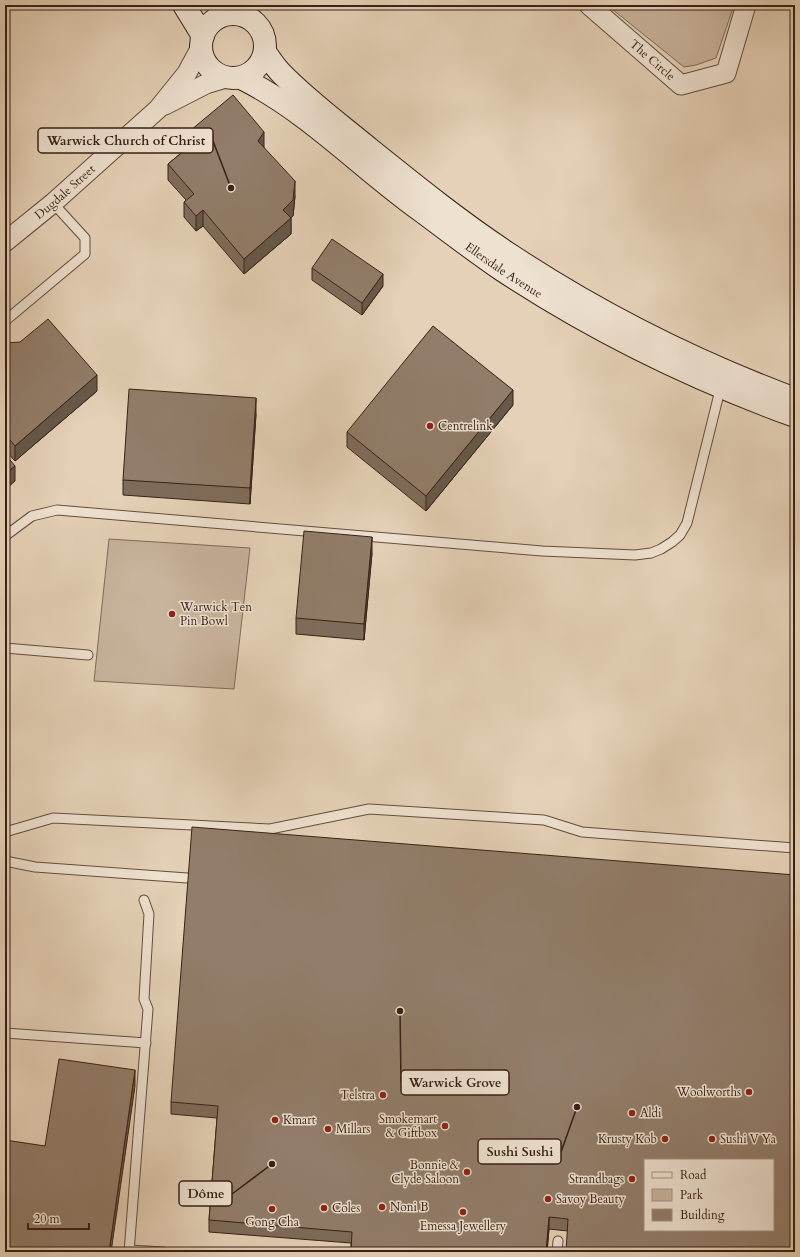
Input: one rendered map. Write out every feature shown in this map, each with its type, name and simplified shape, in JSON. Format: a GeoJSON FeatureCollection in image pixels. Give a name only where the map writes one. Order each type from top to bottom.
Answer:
{"type":"FeatureCollection","features":[{"type":"Feature","properties":{"kind":"street","name":"Ellersdale Avenue"},"geometry":{"type":"LineString","coordinates":[[184,5],[202,42]]}},
{"type":"Feature","properties":{"kind":"street","name":"The Circle"},"geometry":{"type":"LineString","coordinates":[[589,5],[681,85],[726,74],[746,5]]}},
{"type":"Feature","properties":{"kind":"street","name":"Ellersdale Avenue"},"geometry":{"type":"LineString","coordinates":[[795,399],[723,379],[652,356],[565,308],[502,270],[418,209],[307,119],[263,89],[234,78],[218,75],[211,70],[202,56],[202,42],[206,29],[223,10],[246,17],[258,25],[264,38],[265,52],[280,73],[428,196],[511,256],[574,294],[659,341],[723,379],[795,416]]}},
{"type":"Feature","properties":{"kind":"street","name":"Dugdale Street"},"geometry":{"type":"LineString","coordinates":[[5,242],[53,203],[158,109],[187,73],[202,42]]}},
{"type":"Feature","properties":{"kind":"street"},"geometry":{"type":"LineString","coordinates":[[234,78],[248,75],[254,71],[259,66],[265,52]]}},
{"type":"Feature","properties":{"kind":"street","name":"Dugdale Street"},"geometry":{"type":"LineString","coordinates":[[158,109],[206,84],[234,78]]}},
{"type":"Feature","properties":{"kind":"lane"},"geometry":{"type":"LineString","coordinates":[[5,321],[85,254],[85,238],[53,203]]}},
{"type":"Feature","properties":{"kind":"lane"},"geometry":{"type":"LineString","coordinates":[[5,536],[32,516],[57,510],[542,551],[635,555],[651,553],[672,542],[680,535],[687,523],[723,379]]}},
{"type":"Feature","properties":{"kind":"lane"},"geometry":{"type":"LineString","coordinates":[[5,648],[88,655]]}},
{"type":"Feature","properties":{"kind":"lane"},"geometry":{"type":"LineString","coordinates":[[5,832],[53,818],[270,829],[369,809],[544,820],[582,832],[795,848]]}},
{"type":"Feature","properties":{"kind":"lane"},"geometry":{"type":"LineString","coordinates":[[5,861],[35,867],[189,878],[208,882]]}},
{"type":"Feature","properties":{"kind":"lane"},"geometry":{"type":"LineString","coordinates":[[144,900],[149,914],[144,999],[148,1009],[129,1251],[164,1252]]}},
{"type":"Feature","properties":{"kind":"lane"},"geometry":{"type":"LineString","coordinates":[[5,1033],[146,1043]]}},
{"type":"Feature","properties":{"kind":"lane"},"geometry":{"type":"LineString","coordinates":[[557,1252],[558,1241]]}},
{"type":"Feature","properties":{"kind":"green space"},"geometry":{"type":"Polygon","coordinates":[[[607,5],[734,5],[716,58],[696,65],[684,67],[607,5]]]}},
{"type":"Feature","properties":{"kind":"green space","name":"Warwick Ten Pin Bowl"},"geometry":{"type":"Polygon","coordinates":[[[109,539],[250,548],[234,689],[94,681],[109,539]]]}},
{"type":"Feature","properties":{"kind":"building"},"geometry":{"type":"Polygon","coordinates":[[[233,95],[264,132],[258,141],[295,181],[293,200],[283,210],[291,218],[244,259],[203,210],[196,216],[184,202],[194,194],[168,164],[198,139],[191,130],[233,95]]]}},
{"type":"Feature","properties":{"kind":"building"},"geometry":{"type":"Polygon","coordinates":[[[332,239],[383,274],[362,303],[312,268],[332,239]]]}},
{"type":"Feature","properties":{"kind":"building"},"geometry":{"type":"Polygon","coordinates":[[[48,319],[97,375],[15,446],[5,434],[5,343],[20,342],[48,319]]]}},
{"type":"Feature","properties":{"kind":"building","name":"Centrelink"},"geometry":{"type":"Polygon","coordinates":[[[433,326],[513,390],[426,496],[347,432],[433,326]]]}},
{"type":"Feature","properties":{"kind":"building"},"geometry":{"type":"Polygon","coordinates":[[[129,389],[256,398],[250,488],[123,480],[129,389]]]}},
{"type":"Feature","properties":{"kind":"building"},"geometry":{"type":"Polygon","coordinates":[[[5,454],[15,466],[5,474],[5,454]]]}},
{"type":"Feature","properties":{"kind":"building"},"geometry":{"type":"Polygon","coordinates":[[[304,531],[372,537],[364,624],[296,618],[304,531]]]}},
{"type":"Feature","properties":{"kind":"building"},"geometry":{"type":"Polygon","coordinates":[[[192,827],[795,875],[795,1252],[566,1252],[568,1219],[549,1217],[546,1252],[351,1252],[352,1232],[209,1220],[218,1106],[171,1102],[192,827]]]}},
{"type":"Feature","properties":{"kind":"building"},"geometry":{"type":"Polygon","coordinates":[[[59,1059],[135,1070],[109,1252],[5,1252],[5,1140],[45,1146],[59,1059]]]}},
{"type":"Feature","properties":{"kind":"place","name":"Warwick Church of Christ"},"geometry":{"type":"Point","coordinates":[231,188]}},
{"type":"Feature","properties":{"kind":"place","name":"Centrelink"},"geometry":{"type":"Point","coordinates":[430,426]}},
{"type":"Feature","properties":{"kind":"place","name":"Warwick Ten Pin Bowl"},"geometry":{"type":"Point","coordinates":[172,614]}},
{"type":"Feature","properties":{"kind":"place","name":"Warwick Grove"},"geometry":{"type":"Point","coordinates":[400,1011]}},
{"type":"Feature","properties":{"kind":"place","name":"Woolworths"},"geometry":{"type":"Point","coordinates":[749,1092]}},
{"type":"Feature","properties":{"kind":"place","name":"Telstra"},"geometry":{"type":"Point","coordinates":[383,1095]}},
{"type":"Feature","properties":{"kind":"place","name":"Sushi Sushi"},"geometry":{"type":"Point","coordinates":[577,1107]}},
{"type":"Feature","properties":{"kind":"place","name":"Aldi"},"geometry":{"type":"Point","coordinates":[632,1113]}},
{"type":"Feature","properties":{"kind":"place","name":"Kmart"},"geometry":{"type":"Point","coordinates":[275,1120]}},
{"type":"Feature","properties":{"kind":"place","name":"Smokemart & Giftbox"},"geometry":{"type":"Point","coordinates":[445,1126]}},
{"type":"Feature","properties":{"kind":"place","name":"Millars"},"geometry":{"type":"Point","coordinates":[328,1129]}},
{"type":"Feature","properties":{"kind":"place","name":"Krusty Kob"},"geometry":{"type":"Point","coordinates":[665,1139]}},
{"type":"Feature","properties":{"kind":"place","name":"Sushi V Ya"},"geometry":{"type":"Point","coordinates":[712,1139]}},
{"type":"Feature","properties":{"kind":"place","name":"Dôme"},"geometry":{"type":"Point","coordinates":[272,1164]}},
{"type":"Feature","properties":{"kind":"place","name":"Bonnie & Clyde Saloon"},"geometry":{"type":"Point","coordinates":[467,1172]}},
{"type":"Feature","properties":{"kind":"place","name":"Strandbags"},"geometry":{"type":"Point","coordinates":[632,1179]}},
{"type":"Feature","properties":{"kind":"place","name":"Savoy Beauty"},"geometry":{"type":"Point","coordinates":[548,1199]}},
{"type":"Feature","properties":{"kind":"place","name":"Noni B"},"geometry":{"type":"Point","coordinates":[382,1207]}},
{"type":"Feature","properties":{"kind":"place","name":"Coles"},"geometry":{"type":"Point","coordinates":[324,1208]}},
{"type":"Feature","properties":{"kind":"place","name":"Gong Cha"},"geometry":{"type":"Point","coordinates":[272,1209]}},
{"type":"Feature","properties":{"kind":"place","name":"Emessa Jewellery"},"geometry":{"type":"Point","coordinates":[463,1212]}}]}
